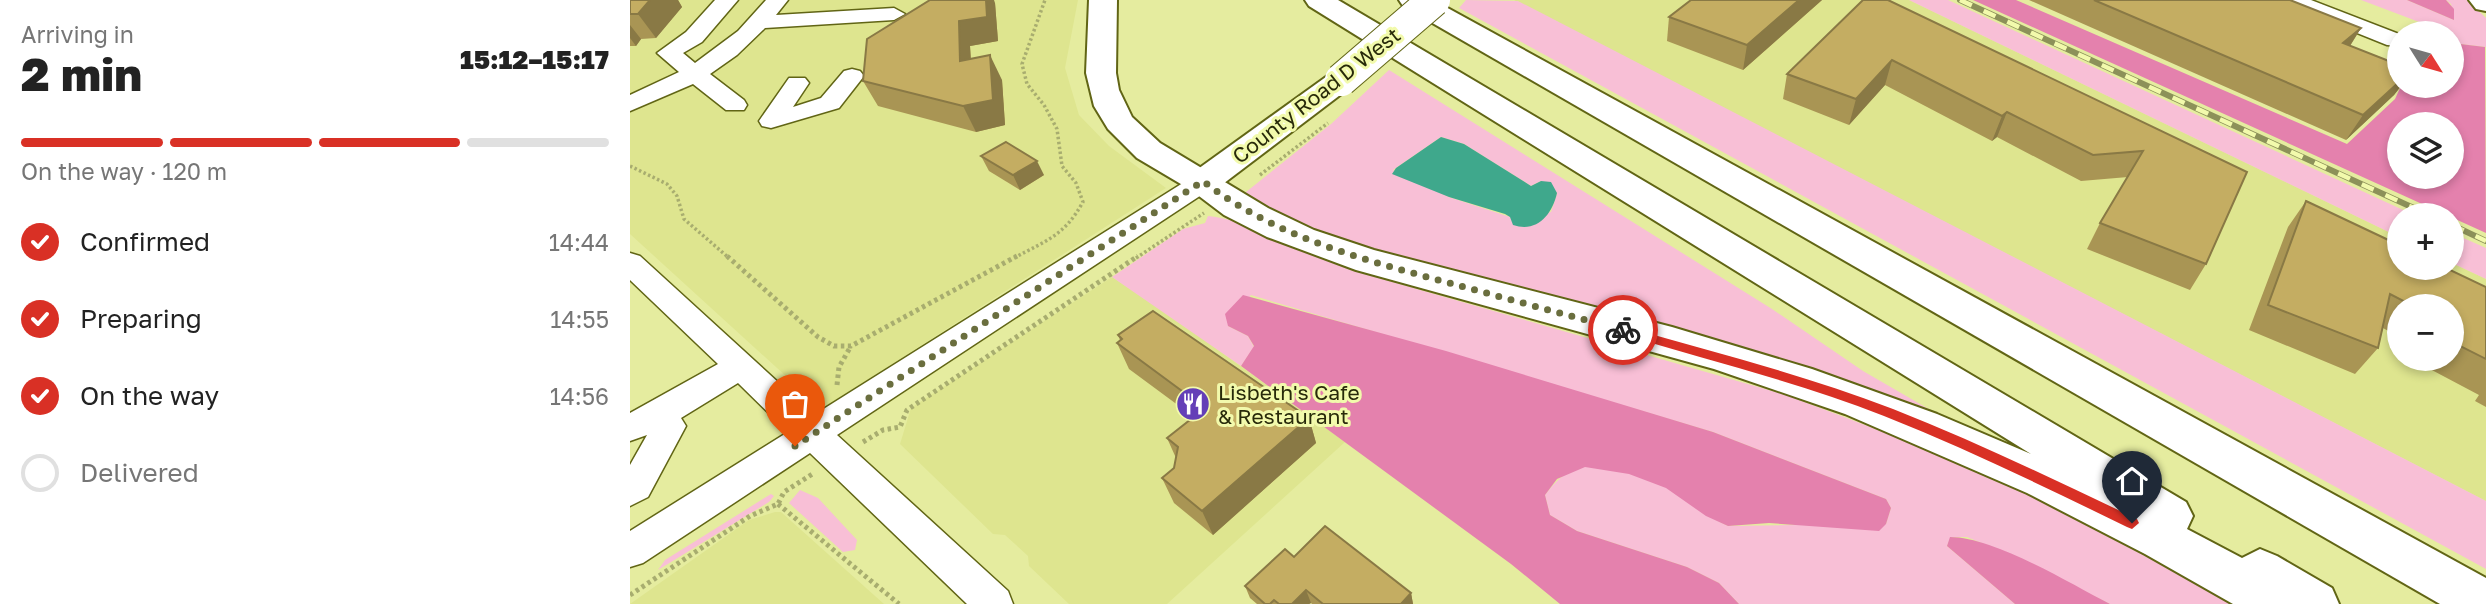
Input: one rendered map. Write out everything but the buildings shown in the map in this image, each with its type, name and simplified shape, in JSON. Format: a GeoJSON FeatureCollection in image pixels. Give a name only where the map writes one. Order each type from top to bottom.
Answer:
{"type":"FeatureCollection","features":[{"type":"Feature","properties":{"kind":"main road"},"geometry":{"type":"LineString","coordinates":[[1103,0],[1098,74],[1115,116],[1133,138],[1155,156],[1283,230],[1367,261],[1717,356],[1887,412],[1984,452],[2086,499],[2201,559],[2278,604]]}},
{"type":"Feature","properties":{"kind":"main road"},"geometry":{"type":"LineString","coordinates":[[1319,0],[2314,604]]}},
{"type":"Feature","properties":{"kind":"main road"},"geometry":{"type":"LineString","coordinates":[[1413,0],[2486,604]]}},
{"type":"Feature","properties":{"kind":"main road","name":"County Road D West"},"geometry":{"type":"LineString","coordinates":[[1214,190],[1434,0]]}},
{"type":"Feature","properties":{"kind":"street"},"geometry":{"type":"LineString","coordinates":[[727,0],[694,37],[668,53],[735,105]]}},
{"type":"Feature","properties":{"kind":"street"},"geometry":{"type":"LineString","coordinates":[[630,104],[697,73],[731,51],[761,22],[777,0]]}},
{"type":"Feature","properties":{"kind":"street"},"geometry":{"type":"LineString","coordinates":[[2291,0],[2387,37]]}},
{"type":"Feature","properties":{"kind":"street"},"geometry":{"type":"LineString","coordinates":[[761,22],[894,14]]}},
{"type":"Feature","properties":{"kind":"street"},"geometry":{"type":"LineString","coordinates":[[797,83],[771,121],[830,103],[852,76]]}},
{"type":"Feature","properties":{"kind":"street","name":"County Road D West"},"geometry":{"type":"LineString","coordinates":[[630,550],[813,434],[1214,190]]}},
{"type":"Feature","properties":{"kind":"street"},"geometry":{"type":"LineString","coordinates":[[630,263],[994,604]]}},
{"type":"Feature","properties":{"kind":"street"},"geometry":{"type":"LineString","coordinates":[[630,428],[662,413],[741,366]]}},
{"type":"Feature","properties":{"kind":"street"},"geometry":{"type":"LineString","coordinates":[[630,491],[636,487],[669,426],[662,413]]}},
{"type":"Feature","properties":{"kind":"path"},"geometry":{"type":"LineString","coordinates":[[630,166],[668,184],[679,193],[684,219],[818,337],[834,346],[851,346],[1059,234],[1070,225],[1083,202],[1076,183],[1062,166],[1057,129],[1044,105],[1027,84],[1021,64],[1045,0]]}},
{"type":"Feature","properties":{"kind":"path"},"geometry":{"type":"LineString","coordinates":[[883,430],[900,427],[907,410],[1214,190],[1295,150],[1327,123]]}},
{"type":"Feature","properties":{"kind":"path"},"geometry":{"type":"LineString","coordinates":[[1059,234],[1068,240]]}},
{"type":"Feature","properties":{"kind":"path"},"geometry":{"type":"LineString","coordinates":[[837,385],[839,367],[851,346]]}},
{"type":"Feature","properties":{"kind":"path"},"geometry":{"type":"LineString","coordinates":[[630,595],[750,516],[778,503],[784,492]]}},
{"type":"Feature","properties":{"kind":"path"},"geometry":{"type":"LineString","coordinates":[[778,503],[837,555],[862,570],[899,604]]}},
{"type":"Feature","properties":{"kind":"shaded area"},"geometry":{"type":"Polygon","coordinates":[[[630,0],[1078,0],[1065,68],[1079,115],[1109,146],[1166,188],[822,409],[630,234],[630,0]]]}},
{"type":"Feature","properties":{"kind":"shaded area"},"geometry":{"type":"Polygon","coordinates":[[[1466,0],[1518,1],[2486,501],[2486,569],[1459,8],[1466,0]]]}},
{"type":"Feature","properties":{"kind":"shaded area"},"geometry":{"type":"Polygon","coordinates":[[[1514,0],[1909,0],[2387,231],[2387,280],[2464,280],[2464,269],[2486,279],[2486,501],[1514,0]]]}},
{"type":"Feature","properties":{"kind":"shaded area"},"geometry":{"type":"Polygon","coordinates":[[[1909,0],[1948,0],[2388,203],[2387,231],[1909,0]]]}},
{"type":"Feature","properties":{"kind":"shaded area"},"geometry":{"type":"Polygon","coordinates":[[[1973,0],[2016,0],[2347,144],[2395,98],[2464,98],[2464,44],[2485,47],[2486,233],[2464,223],[2464,203],[2420,203],[2389,189],[2464,189],[2464,112],[2387,112],[2387,188],[1973,0]]]}},
{"type":"Feature","properties":{"kind":"shaded area"},"geometry":{"type":"Polygon","coordinates":[[[2361,0],[2407,0],[2454,20],[2451,4],[2446,0],[2467,0],[2486,18],[2486,47],[2464,44],[2464,21],[2416,21],[2361,0]]]}},
{"type":"Feature","properties":{"kind":"shaded area"},"geometry":{"type":"Polygon","coordinates":[[[2407,0],[2446,0],[2454,9],[2454,20],[2407,0]]]}},
{"type":"Feature","properties":{"kind":"shaded area"},"geometry":{"type":"Polygon","coordinates":[[[1389,70],[1772,309],[1863,371],[1984,441],[1648,326],[1333,239],[1286,220],[1241,196],[1331,124],[1389,70]],[[1441,137],[1393,170],[1449,197],[1510,217],[1551,212],[1557,193],[1541,181],[1531,186],[1464,144],[1441,137]]]}},
{"type":"Feature","properties":{"kind":"shaded area"},"geometry":{"type":"Polygon","coordinates":[[[1208,216],[1244,224],[1354,271],[1786,395],[1902,439],[2080,517],[2239,604],[2110,604],[2011,555],[1967,537],[1951,537],[1947,546],[2015,604],[1739,604],[1719,583],[1687,567],[1577,531],[1550,515],[1545,495],[1566,474],[1591,466],[1660,484],[1728,526],[1886,524],[1891,508],[1886,499],[1713,432],[1251,295],[1228,326],[1248,336],[1254,347],[1241,366],[1112,277],[1183,229],[1205,223],[1208,216]]]}},
{"type":"Feature","properties":{"kind":"shaded area"},"geometry":{"type":"Polygon","coordinates":[[[2464,238],[2486,248],[2486,279],[2464,269],[2464,238]]]}},
{"type":"Feature","properties":{"kind":"shaded area"},"geometry":{"type":"Polygon","coordinates":[[[1112,277],[1184,325],[1345,442],[1167,604],[1069,604],[1029,566],[1028,556],[1005,535],[993,534],[900,444],[911,408],[1112,277]]]}},
{"type":"Feature","properties":{"kind":"shaded area"},"geometry":{"type":"Polygon","coordinates":[[[1243,295],[1446,351],[1713,432],[1886,499],[1891,508],[1886,524],[1879,531],[1769,523],[1728,526],[1706,516],[1666,488],[1629,474],[1585,467],[1557,479],[1545,495],[1550,515],[1577,531],[1687,567],[1719,583],[1739,604],[1560,604],[1511,564],[1241,366],[1254,346],[1248,336],[1228,326],[1225,314],[1243,295]]]}},
{"type":"Feature","properties":{"kind":"shaded area"},"geometry":{"type":"Polygon","coordinates":[[[800,490],[818,498],[857,540],[855,550],[843,552],[789,503],[800,490]]]}},
{"type":"Feature","properties":{"kind":"shaded area"},"geometry":{"type":"Polygon","coordinates":[[[771,494],[774,496],[769,502],[658,570],[665,560],[771,494]]]}},
{"type":"Feature","properties":{"kind":"shaded area"},"geometry":{"type":"Polygon","coordinates":[[[781,512],[884,604],[630,604],[749,520],[781,512]]]}},
{"type":"Feature","properties":{"kind":"shaded area"},"geometry":{"type":"Polygon","coordinates":[[[1950,537],[1968,539],[2009,553],[2110,604],[2015,604],[1947,546],[1950,537]]]}},
{"type":"Feature","properties":{"kind":"water"},"geometry":{"type":"Polygon","coordinates":[[[1441,137],[1464,144],[1531,186],[1541,181],[1551,182],[1557,193],[1547,215],[1536,224],[1522,227],[1513,225],[1510,217],[1505,214],[1449,197],[1392,174],[1396,168],[1441,137]]]}},
{"type":"Feature","properties":{"kind":"railway"},"geometry":{"type":"LineString","coordinates":[[1960,0],[2403,203]]}},
{"type":"Feature","properties":{"kind":"railway"},"geometry":{"type":"LineString","coordinates":[[2464,231],[2486,241]]}},
{"type":"Feature","properties":{"kind":"way so far"},"geometry":{"type":"LineString","coordinates":[[795,446],[1203,181],[1232,204],[1283,230],[1367,261],[1623,330]]}},
{"type":"Feature","properties":{"kind":"place","name":"Lisbeth's Cafe & Restaurant"},"geometry":{"type":"Point","coordinates":[1193,404]}},
{"type":"Feature","properties":{"kind":"route"},"geometry":{"type":"LineString","coordinates":[[1623,330],[1794,379],[1887,412],[1984,452],[2132,523]]}}]}
